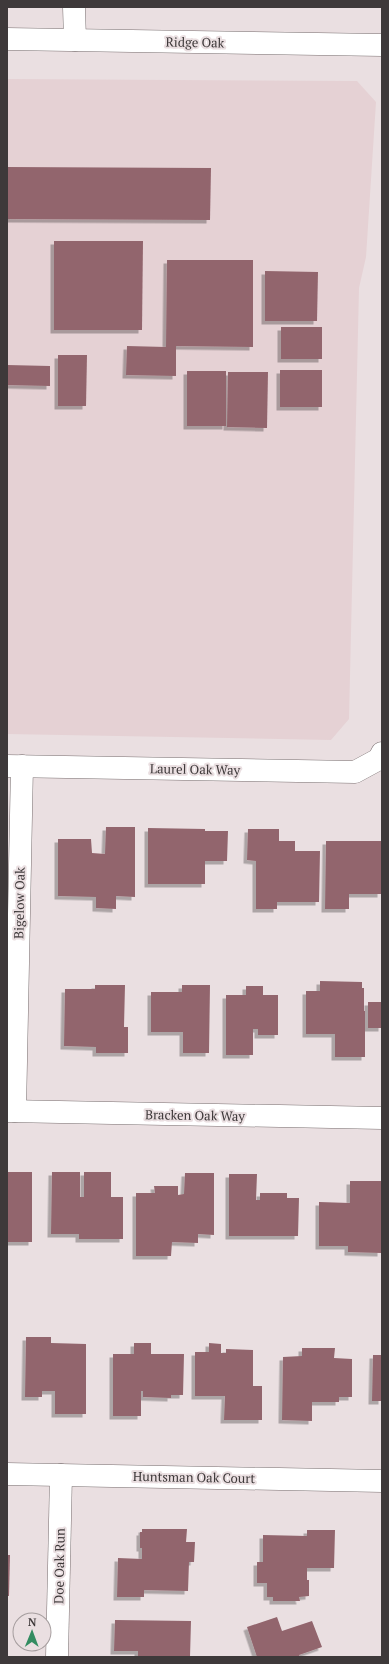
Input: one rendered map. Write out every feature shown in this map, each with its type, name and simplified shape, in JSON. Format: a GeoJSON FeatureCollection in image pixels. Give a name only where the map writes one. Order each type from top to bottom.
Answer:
{"type":"FeatureCollection","features":[{"type":"Feature","properties":{"kind":"street"},"geometry":{"type":"LineString","coordinates":[[74,7],[75,40]]}},
{"type":"Feature","properties":{"kind":"street","name":"Ridge Oak"},"geometry":{"type":"LineString","coordinates":[[7,39],[382,45]]}},
{"type":"Feature","properties":{"kind":"street","name":"Laurel Oak Way"},"geometry":{"type":"LineString","coordinates":[[14,766],[354,772],[380,756]]}},
{"type":"Feature","properties":{"kind":"street","name":"Bigelow Oak"},"geometry":{"type":"LineString","coordinates":[[11,1111],[14,766]]}},
{"type":"Feature","properties":{"kind":"street","name":"Bracken Oak Way"},"geometry":{"type":"LineString","coordinates":[[11,1111],[382,1118]]}},
{"type":"Feature","properties":{"kind":"street","name":"Huntsman Oak Court"},"geometry":{"type":"LineString","coordinates":[[7,1474],[382,1481]]}},
{"type":"Feature","properties":{"kind":"street","name":"Doe Oak Run"},"geometry":{"type":"LineString","coordinates":[[57,1657],[61,1475]]}},
{"type":"Feature","properties":{"kind":"shaded area"},"geometry":{"type":"Polygon","coordinates":[[[7,79],[357,81],[376,102],[366,257],[359,288],[349,719],[331,740],[7,734],[7,79]]]}},
{"type":"Feature","properties":{"kind":"building"},"geometry":{"type":"Polygon","coordinates":[[[7,167],[211,168],[210,220],[7,219],[7,167]]]}},
{"type":"Feature","properties":{"kind":"building"},"geometry":{"type":"Polygon","coordinates":[[[54,241],[143,241],[142,330],[54,330],[54,241]]]}},
{"type":"Feature","properties":{"kind":"building"},"geometry":{"type":"Polygon","coordinates":[[[167,260],[253,260],[253,347],[176,346],[176,376],[126,375],[127,346],[166,347],[167,260]]]}},
{"type":"Feature","properties":{"kind":"building"},"geometry":{"type":"Polygon","coordinates":[[[265,271],[318,272],[317,321],[265,321],[265,271]]]}},
{"type":"Feature","properties":{"kind":"building"},"geometry":{"type":"Polygon","coordinates":[[[281,327],[322,327],[322,359],[281,359],[281,327]]]}},
{"type":"Feature","properties":{"kind":"building"},"geometry":{"type":"Polygon","coordinates":[[[58,355],[87,355],[86,406],[58,406],[58,355]]]}},
{"type":"Feature","properties":{"kind":"building"},"geometry":{"type":"Polygon","coordinates":[[[7,365],[50,366],[50,386],[7,385],[7,365]]]}},
{"type":"Feature","properties":{"kind":"building"},"geometry":{"type":"Polygon","coordinates":[[[280,370],[322,370],[322,407],[280,407],[280,370]]]}},
{"type":"Feature","properties":{"kind":"building"},"geometry":{"type":"Polygon","coordinates":[[[187,371],[226,371],[226,426],[187,426],[187,371]]]}},
{"type":"Feature","properties":{"kind":"building"},"geometry":{"type":"Polygon","coordinates":[[[228,372],[268,372],[267,428],[227,427],[228,372]]]}},
{"type":"Feature","properties":{"kind":"building"},"geometry":{"type":"Polygon","coordinates":[[[106,827],[135,827],[135,897],[116,896],[116,909],[96,908],[96,897],[58,896],[58,839],[91,839],[92,853],[105,854],[106,827]]]}},
{"type":"Feature","properties":{"kind":"building"},"geometry":{"type":"Polygon","coordinates":[[[148,828],[228,831],[227,861],[205,861],[205,884],[148,884],[148,828]]]}},
{"type":"Feature","properties":{"kind":"building"},"geometry":{"type":"Polygon","coordinates":[[[248,829],[279,829],[279,841],[295,841],[295,851],[320,851],[319,902],[277,902],[277,909],[256,909],[256,861],[247,860],[248,829]]]}},
{"type":"Feature","properties":{"kind":"building"},"geometry":{"type":"Polygon","coordinates":[[[326,841],[382,841],[381,894],[349,894],[349,909],[325,909],[326,841]]]}},
{"type":"Feature","properties":{"kind":"building"},"geometry":{"type":"Polygon","coordinates":[[[320,981],[362,982],[362,988],[364,988],[365,1011],[365,1057],[335,1057],[335,1034],[306,1034],[306,991],[320,991],[320,981]]]}},
{"type":"Feature","properties":{"kind":"building"},"geometry":{"type":"Polygon","coordinates":[[[95,985],[125,985],[124,1027],[128,1027],[128,1053],[96,1053],[96,1047],[64,1046],[65,989],[95,989],[95,985]]]}},
{"type":"Feature","properties":{"kind":"building"},"geometry":{"type":"Polygon","coordinates":[[[182,985],[210,985],[209,1053],[183,1053],[183,1032],[151,1032],[151,992],[182,992],[182,985]]]}},
{"type":"Feature","properties":{"kind":"building"},"geometry":{"type":"Polygon","coordinates":[[[246,986],[263,986],[263,995],[278,995],[278,1035],[258,1035],[258,1029],[253,1029],[253,1055],[226,1055],[226,995],[246,995],[246,986]]]}},
{"type":"Feature","properties":{"kind":"building"},"geometry":{"type":"Polygon","coordinates":[[[368,1002],[382,1002],[382,1028],[368,1028],[368,1002]]]}},
{"type":"Feature","properties":{"kind":"building"},"geometry":{"type":"Polygon","coordinates":[[[7,1172],[32,1172],[32,1242],[7,1242],[7,1172]]]}},
{"type":"Feature","properties":{"kind":"building"},"geometry":{"type":"Polygon","coordinates":[[[52,1172],[80,1172],[80,1197],[84,1197],[84,1172],[111,1172],[111,1197],[123,1197],[123,1239],[79,1239],[79,1234],[51,1234],[52,1172]]]}},
{"type":"Feature","properties":{"kind":"building"},"geometry":{"type":"Polygon","coordinates":[[[185,1173],[214,1173],[214,1235],[198,1234],[198,1243],[172,1242],[171,1256],[136,1256],[136,1193],[155,1193],[154,1186],[178,1186],[178,1195],[184,1194],[185,1173]]]}},
{"type":"Feature","properties":{"kind":"building"},"geometry":{"type":"Polygon","coordinates":[[[229,1174],[257,1174],[256,1200],[260,1200],[260,1193],[287,1193],[287,1198],[299,1198],[298,1236],[229,1236],[229,1174]]]}},
{"type":"Feature","properties":{"kind":"building"},"geometry":{"type":"Polygon","coordinates":[[[350,1181],[382,1181],[381,1253],[348,1252],[348,1246],[319,1246],[319,1202],[350,1203],[350,1181]]]}},
{"type":"Feature","properties":{"kind":"building"},"geometry":{"type":"Polygon","coordinates":[[[26,1337],[51,1337],[51,1343],[86,1344],[86,1414],[55,1414],[55,1391],[42,1391],[42,1397],[25,1397],[26,1337]]]}},
{"type":"Feature","properties":{"kind":"building"},"geometry":{"type":"Polygon","coordinates":[[[134,1343],[151,1343],[151,1354],[184,1354],[183,1395],[171,1395],[171,1398],[143,1397],[143,1391],[141,1391],[141,1416],[113,1416],[113,1354],[134,1354],[134,1343]]]}},
{"type":"Feature","properties":{"kind":"building"},"geometry":{"type":"Polygon","coordinates":[[[209,1343],[221,1344],[221,1353],[226,1353],[226,1349],[253,1350],[253,1386],[262,1386],[262,1420],[224,1420],[225,1396],[195,1396],[195,1352],[209,1352],[209,1343]]]}},
{"type":"Feature","properties":{"kind":"building"},"geometry":{"type":"Polygon","coordinates":[[[302,1348],[335,1348],[334,1358],[352,1359],[352,1397],[339,1397],[339,1402],[312,1402],[312,1421],[282,1420],[283,1357],[302,1356],[302,1348]]]}},
{"type":"Feature","properties":{"kind":"building"},"geometry":{"type":"Polygon","coordinates":[[[373,1355],[382,1355],[382,1401],[372,1401],[373,1355]]]}},
{"type":"Feature","properties":{"kind":"building"},"geometry":{"type":"Polygon","coordinates":[[[142,1529],[187,1529],[186,1542],[195,1542],[194,1562],[189,1562],[188,1591],[144,1590],[144,1597],[117,1597],[118,1558],[142,1559],[140,1532],[142,1532],[142,1529]]]}},
{"type":"Feature","properties":{"kind":"building"},"geometry":{"type":"Polygon","coordinates":[[[307,1530],[335,1530],[334,1568],[307,1568],[309,1596],[299,1597],[300,1601],[273,1601],[273,1597],[267,1597],[267,1583],[257,1583],[257,1562],[263,1562],[263,1535],[307,1536],[307,1530]]]}},
{"type":"Feature","properties":{"kind":"building"},"geometry":{"type":"Polygon","coordinates":[[[7,1555],[10,1555],[9,1596],[7,1596],[7,1555]]]}},
{"type":"Feature","properties":{"kind":"building"},"geometry":{"type":"Polygon","coordinates":[[[277,1617],[282,1631],[312,1621],[322,1647],[299,1655],[300,1657],[257,1657],[247,1627],[277,1617]]]}},
{"type":"Feature","properties":{"kind":"building"},"geometry":{"type":"Polygon","coordinates":[[[115,1620],[191,1621],[190,1657],[138,1657],[138,1651],[114,1651],[115,1620]]]}}]}
